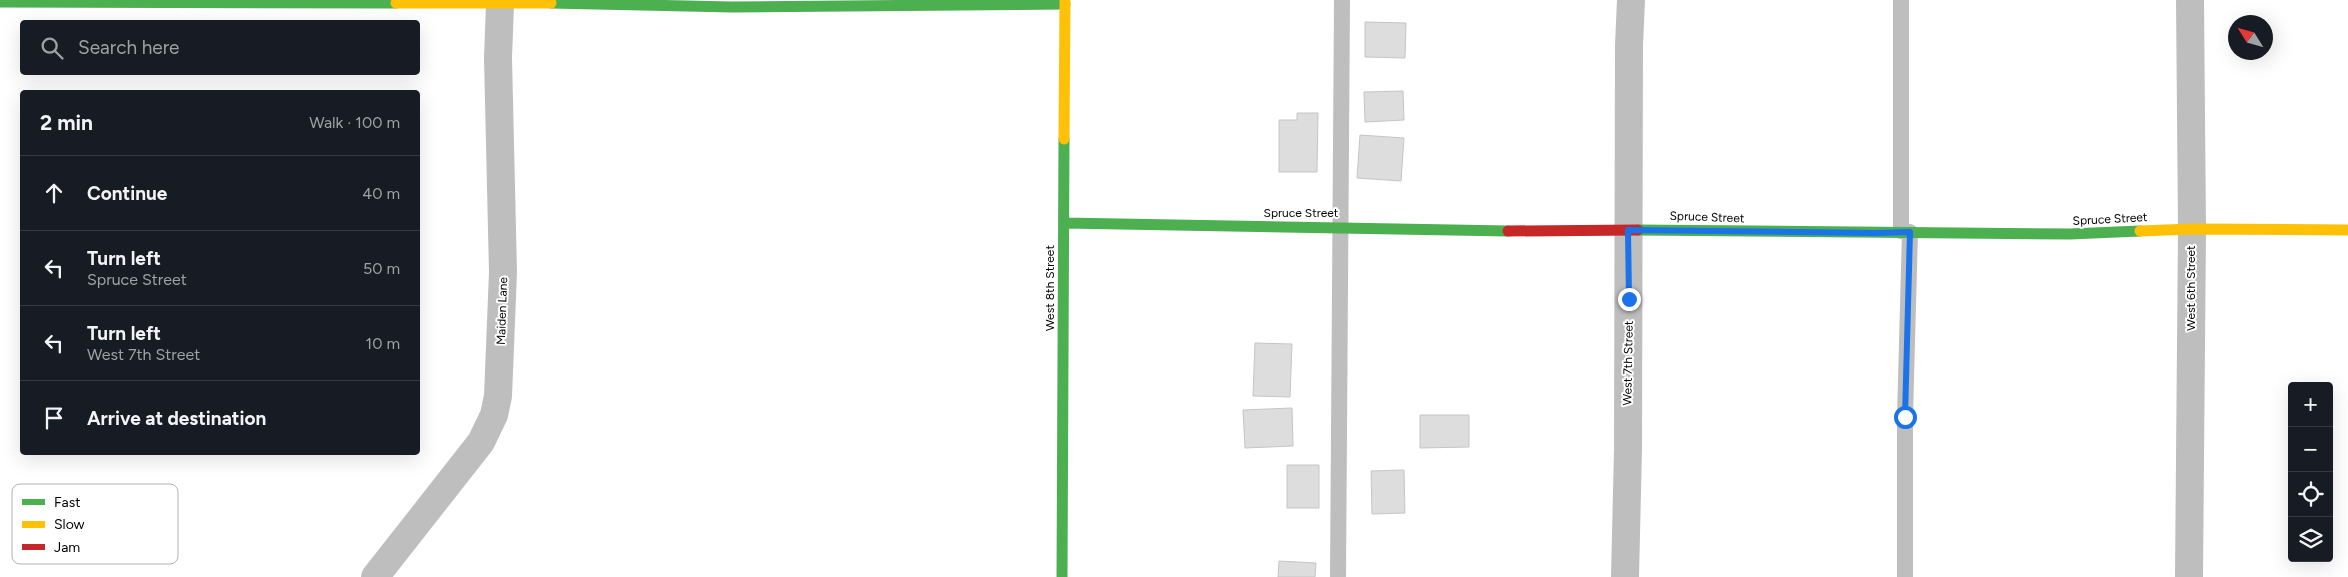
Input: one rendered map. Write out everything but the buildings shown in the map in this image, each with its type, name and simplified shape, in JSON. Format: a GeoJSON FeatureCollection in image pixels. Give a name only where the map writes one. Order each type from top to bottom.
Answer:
{"type":"FeatureCollection","features":[{"type":"Feature","properties":{"kind":"street","name":"West 7th Street"},"geometry":{"type":"LineString","coordinates":[[1625,577],[1628,449],[1631,0]]}},
{"type":"Feature","properties":{"kind":"street","name":"West 6th Street"},"geometry":{"type":"LineString","coordinates":[[2189,577],[2192,229],[2190,0]]}},
{"type":"Feature","properties":{"kind":"street"},"geometry":{"type":"LineString","coordinates":[[0,2],[500,4],[1065,2]]}},
{"type":"Feature","properties":{"kind":"street","name":"West 8th Street"},"geometry":{"type":"LineString","coordinates":[[1062,577],[1065,2]]}},
{"type":"Feature","properties":{"kind":"street","name":"Maiden Lane"},"geometry":{"type":"LineString","coordinates":[[375,577],[481,442],[494,415],[498,396],[503,272],[498,58],[500,4]]}},
{"type":"Feature","properties":{"kind":"street","name":"Spruce Street"},"geometry":{"type":"LineString","coordinates":[[1064,224],[1340,227],[1550,232],[1628,230],[1876,233],[1905,231],[2070,234],[2192,229],[2348,230]]}},
{"type":"Feature","properties":{"kind":"lane"},"geometry":{"type":"LineString","coordinates":[[1338,577],[1342,0]]}},
{"type":"Feature","properties":{"kind":"lane"},"geometry":{"type":"LineString","coordinates":[[1901,0],[1905,231],[1905,577]]}},
{"type":"Feature","properties":{"kind":"traffic: fast"},"geometry":{"type":"LineString","coordinates":[[0,2],[396,3]]}},
{"type":"Feature","properties":{"kind":"traffic: fast"},"geometry":{"type":"LineString","coordinates":[[551,3],[732,7],[1065,4]]}},
{"type":"Feature","properties":{"kind":"traffic: fast"},"geometry":{"type":"LineString","coordinates":[[1062,577],[1064,139]]}},
{"type":"Feature","properties":{"kind":"traffic: fast"},"geometry":{"type":"LineString","coordinates":[[1064,223],[1508,231]]}},
{"type":"Feature","properties":{"kind":"traffic: fast"},"geometry":{"type":"LineString","coordinates":[[1638,230],[2070,234],[2140,231]]}},
{"type":"Feature","properties":{"kind":"traffic: slow"},"geometry":{"type":"LineString","coordinates":[[1064,139],[1065,0]]}},
{"type":"Feature","properties":{"kind":"traffic: slow"},"geometry":{"type":"LineString","coordinates":[[396,3],[551,3]]}},
{"type":"Feature","properties":{"kind":"traffic: slow"},"geometry":{"type":"LineString","coordinates":[[2140,231],[2192,229],[2348,230]]}},
{"type":"Feature","properties":{"kind":"traffic: jam"},"geometry":{"type":"LineString","coordinates":[[1508,231],[1638,230]]}},
{"type":"Feature","properties":{"kind":"route"},"geometry":{"type":"LineString","coordinates":[[1629,299],[1628,230],[1910,232],[1905,417]]}}]}
